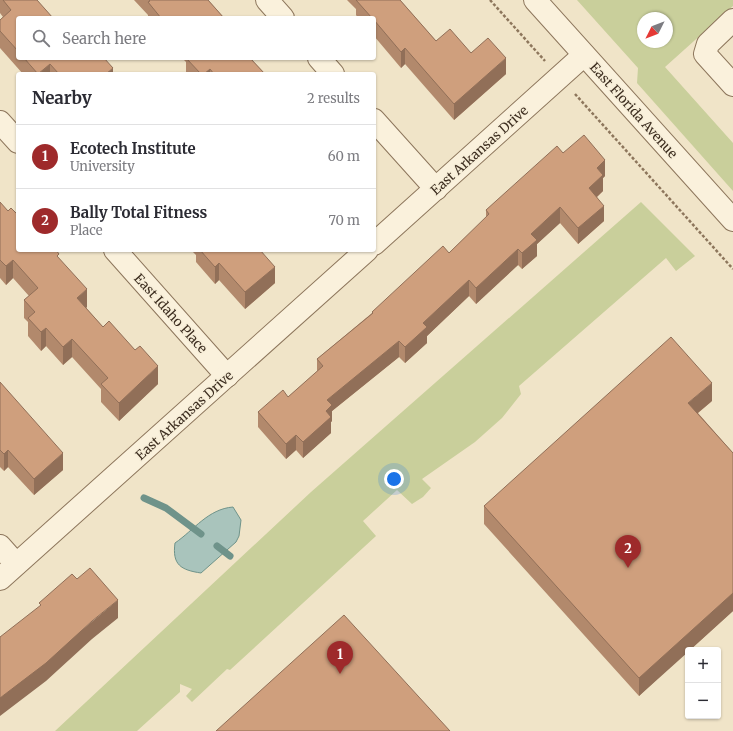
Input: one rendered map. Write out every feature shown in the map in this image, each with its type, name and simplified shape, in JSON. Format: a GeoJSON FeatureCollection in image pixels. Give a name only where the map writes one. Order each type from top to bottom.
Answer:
{"type":"FeatureCollection","features":[{"type":"Feature","properties":{"kind":"street"},"geometry":{"type":"LineString","coordinates":[[267,0],[281,16]]}},
{"type":"Feature","properties":{"kind":"street","name":"East Florida Avenue"},"geometry":{"type":"LineString","coordinates":[[535,0],[733,220]]}},
{"type":"Feature","properties":{"kind":"street"},"geometry":{"type":"LineString","coordinates":[[733,20],[708,44],[705,54],[733,85]]}},
{"type":"Feature","properties":{"kind":"street","name":"East Arkansas Drive"},"geometry":{"type":"LineString","coordinates":[[376,242],[584,55]]}},
{"type":"Feature","properties":{"kind":"street"},"geometry":{"type":"LineString","coordinates":[[321,60],[331,72]]}},
{"type":"Feature","properties":{"kind":"street"},"geometry":{"type":"LineString","coordinates":[[0,122],[16,140]]}},
{"type":"Feature","properties":{"kind":"street"},"geometry":{"type":"LineString","coordinates":[[376,122],[436,189]]}},
{"type":"Feature","properties":{"kind":"street","name":"East Idaho Place"},"geometry":{"type":"LineString","coordinates":[[117,252],[227,376]]}},
{"type":"Feature","properties":{"kind":"street","name":"East Arkansas Drive"},"geometry":{"type":"LineString","coordinates":[[0,579],[365,252]]}},
{"type":"Feature","properties":{"kind":"street"},"geometry":{"type":"LineString","coordinates":[[0,546],[16,564]]}},
{"type":"Feature","properties":{"kind":"path"},"geometry":{"type":"LineString","coordinates":[[490,0],[534,49]]}},
{"type":"Feature","properties":{"kind":"path"},"geometry":{"type":"LineString","coordinates":[[589,110],[733,269]]}},
{"type":"Feature","properties":{"kind":"green space"},"geometry":{"type":"Polygon","coordinates":[[[577,0],[733,0],[733,6],[665,67],[733,143],[733,191],[637,83],[638,68],[577,0]]]}},
{"type":"Feature","properties":{"kind":"green space"},"geometry":{"type":"Polygon","coordinates":[[[641,202],[695,256],[676,271],[666,258],[519,386],[521,394],[502,418],[475,442],[422,479],[431,488],[423,497],[412,504],[397,490],[363,521],[376,536],[230,670],[227,669],[192,702],[186,696],[192,689],[180,684],[180,692],[137,731],[55,731],[311,492],[641,202]]]}},
{"type":"Feature","properties":{"kind":"water"},"geometry":{"type":"Polygon","coordinates":[[[233,507],[241,520],[239,536],[236,542],[201,573],[188,570],[179,565],[175,557],[175,543],[209,516],[224,509],[233,507]]]}},
{"type":"Feature","properties":{"kind":"building"},"geometry":{"type":"Polygon","coordinates":[[[3,0],[37,0],[51,16],[16,16],[16,49],[0,31],[0,20],[11,10],[3,0]]]}},
{"type":"Feature","properties":{"kind":"building"},"geometry":{"type":"Polygon","coordinates":[[[149,0],[208,0],[222,16],[159,16],[148,2],[150,1],[149,0]]]}},
{"type":"Feature","properties":{"kind":"building"},"geometry":{"type":"Polygon","coordinates":[[[356,0],[400,0],[436,41],[450,29],[471,53],[488,38],[506,58],[454,104],[405,48],[401,52],[376,22],[376,16],[370,16],[356,0]]]}},
{"type":"Feature","properties":{"kind":"building"},"geometry":{"type":"Polygon","coordinates":[[[26,60],[106,60],[113,68],[108,72],[57,72],[50,64],[40,72],[36,72],[26,60]]]}},
{"type":"Feature","properties":{"kind":"building"},"geometry":{"type":"Polygon","coordinates":[[[188,60],[252,60],[263,72],[212,72],[210,69],[206,72],[199,72],[188,60]]]}},
{"type":"Feature","properties":{"kind":"building"},"geometry":{"type":"Polygon","coordinates":[[[584,135],[605,160],[597,168],[603,175],[589,188],[604,206],[578,228],[560,207],[531,234],[537,240],[522,253],[518,249],[476,288],[469,280],[423,323],[427,327],[405,347],[399,341],[327,400],[332,405],[326,411],[331,417],[303,442],[296,435],[286,444],[258,412],[283,390],[288,397],[323,366],[317,359],[373,313],[372,312],[443,246],[449,253],[489,214],[486,210],[557,146],[563,153],[584,135]]]}},
{"type":"Feature","properties":{"kind":"building"},"geometry":{"type":"Polygon","coordinates":[[[0,202],[8,211],[11,208],[16,213],[16,252],[58,252],[59,254],[57,256],[87,289],[77,298],[103,327],[109,321],[135,350],[140,346],[158,366],[119,403],[101,384],[108,378],[72,339],[63,347],[46,328],[41,332],[28,318],[35,312],[24,300],[38,288],[13,260],[6,266],[0,260],[0,202]]]}},
{"type":"Feature","properties":{"kind":"building"},"geometry":{"type":"Polygon","coordinates":[[[202,252],[262,252],[275,267],[245,292],[219,263],[215,267],[202,252]]]}},
{"type":"Feature","properties":{"kind":"building"},"geometry":{"type":"Polygon","coordinates":[[[671,337],[712,383],[688,403],[733,453],[733,593],[639,678],[484,506],[671,337]]]}},
{"type":"Feature","properties":{"kind":"building"},"geometry":{"type":"Polygon","coordinates":[[[0,382],[63,453],[34,479],[8,450],[4,454],[0,450],[0,382]]]}},
{"type":"Feature","properties":{"kind":"building"},"geometry":{"type":"Polygon","coordinates":[[[90,568],[118,600],[92,621],[46,663],[0,698],[0,637],[41,605],[39,603],[72,574],[77,579],[90,568]]]}},
{"type":"Feature","properties":{"kind":"building"},"geometry":{"type":"Polygon","coordinates":[[[344,615],[450,731],[216,731],[344,615]]]}},
{"type":"Feature","properties":{"kind":"waterway"},"geometry":{"type":"LineString","coordinates":[[144,498],[166,508],[201,534]]}},
{"type":"Feature","properties":{"kind":"waterway"},"geometry":{"type":"LineString","coordinates":[[217,546],[230,556]]}},
{"type":"Feature","properties":{"kind":"place","name":"Bally Total Fitness"},"geometry":{"type":"Point","coordinates":[628,568]}},
{"type":"Feature","properties":{"kind":"place","name":"Ecotech Institute"},"geometry":{"type":"Point","coordinates":[340,674]}}]}
